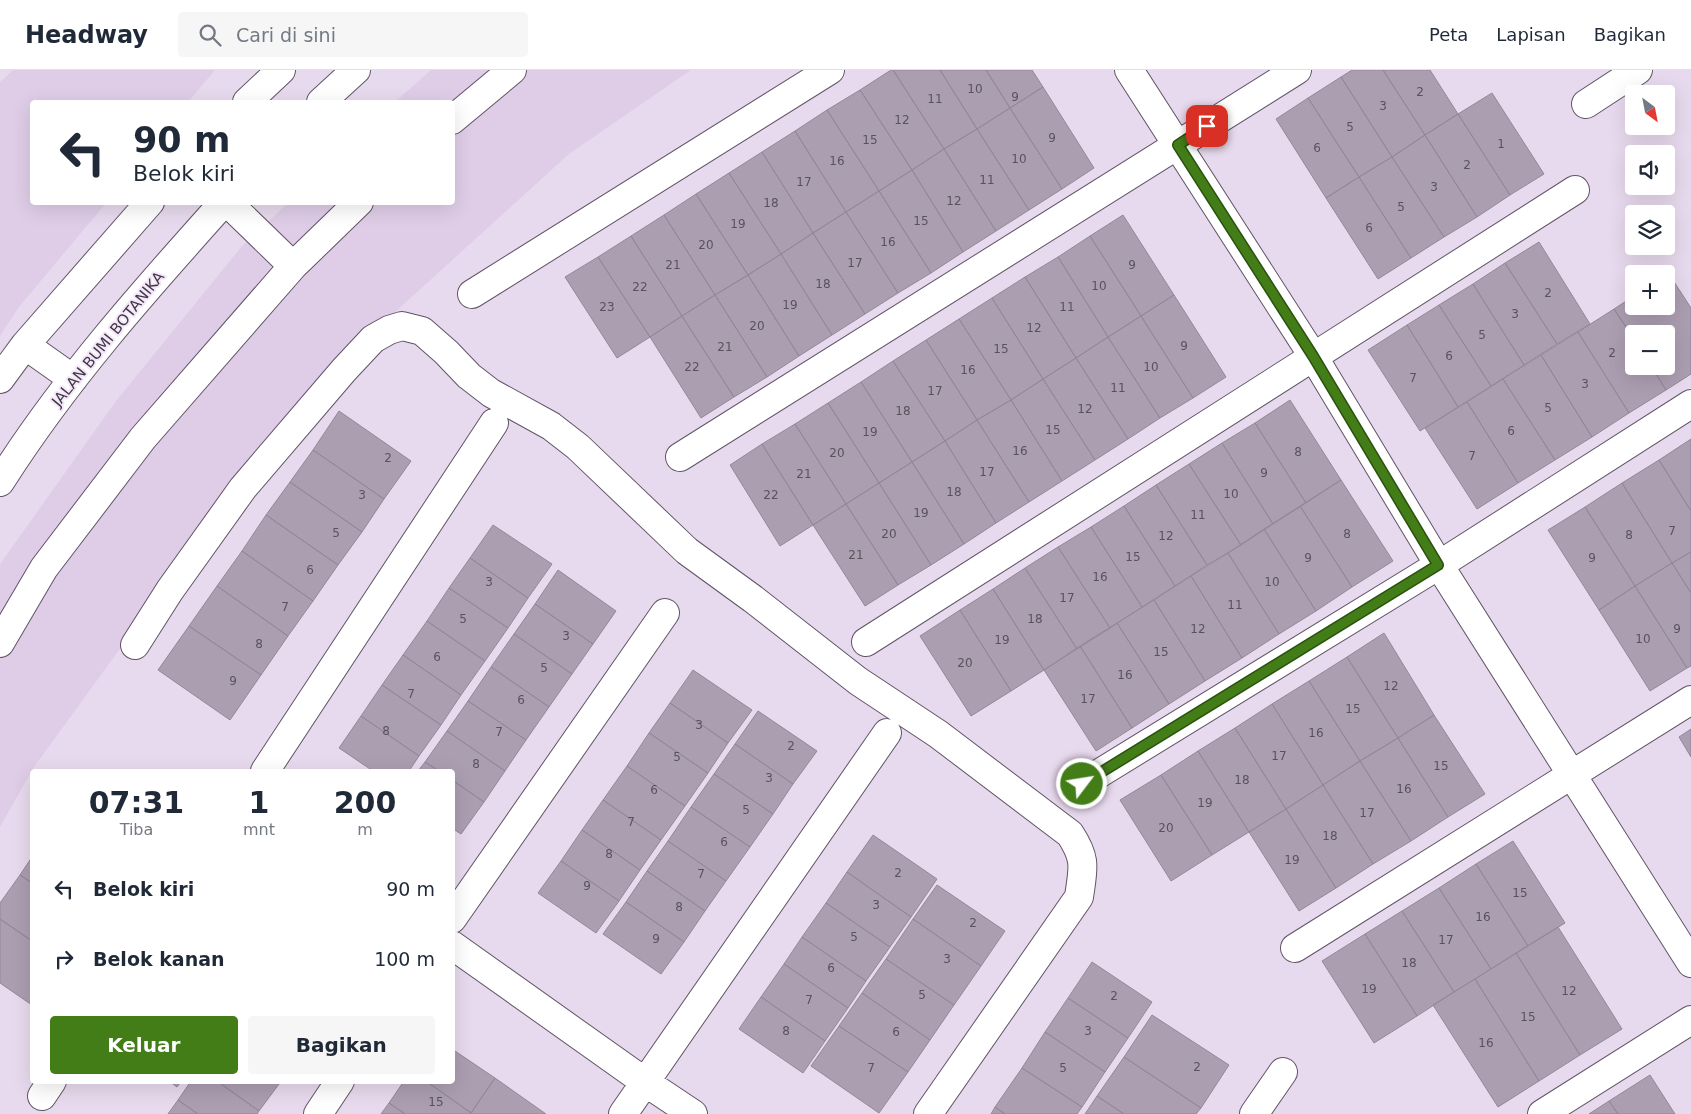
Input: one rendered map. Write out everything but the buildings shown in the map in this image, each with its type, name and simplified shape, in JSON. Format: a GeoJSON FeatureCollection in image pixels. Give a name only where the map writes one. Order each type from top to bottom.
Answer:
{"type":"FeatureCollection","features":[{"type":"Feature","properties":{"kind":"street"},"geometry":{"type":"LineString","coordinates":[[249,100],[281,70]]}},
{"type":"Feature","properties":{"kind":"street"},"geometry":{"type":"LineString","coordinates":[[323,100],[356,70]]}},
{"type":"Feature","properties":{"kind":"street"},"geometry":{"type":"LineString","coordinates":[[455,118],[512,70]]}},
{"type":"Feature","properties":{"kind":"street"},"geometry":{"type":"LineString","coordinates":[[472,294],[830,70]]}},
{"type":"Feature","properties":{"kind":"street"},"geometry":{"type":"LineString","coordinates":[[1128,70],[1313,356],[1438,565],[1691,963]]}},
{"type":"Feature","properties":{"kind":"street"},"geometry":{"type":"LineString","coordinates":[[680,457],[1297,70]]}},
{"type":"Feature","properties":{"kind":"street"},"geometry":{"type":"LineString","coordinates":[[1586,104],[1638,70]]}},
{"type":"Feature","properties":{"kind":"street"},"geometry":{"type":"LineString","coordinates":[[866,642],[1575,190]]}},
{"type":"Feature","properties":{"kind":"street"},"geometry":{"type":"LineString","coordinates":[[0,379],[25,345],[147,205]]}},
{"type":"Feature","properties":{"kind":"street","name":"JALAN BUMI BOTANIKA"},"geometry":{"type":"LineString","coordinates":[[0,482],[28,439],[73,379],[167,267],[222,205]]}},
{"type":"Feature","properties":{"kind":"street"},"geometry":{"type":"LineString","coordinates":[[228,205],[293,266]]}},
{"type":"Feature","properties":{"kind":"street"},"geometry":{"type":"LineString","coordinates":[[0,642],[44,568],[143,438],[293,266],[356,205]]}},
{"type":"Feature","properties":{"kind":"street"},"geometry":{"type":"LineString","coordinates":[[135,645],[170,590],[243,488],[344,370],[373,339],[389,330],[402,326],[422,331],[476,382],[551,426],[578,446],[687,551],[710,569],[753,599],[858,681],[938,734],[1070,834],[1079,848],[1083,866],[1079,897],[928,1114]]}},
{"type":"Feature","properties":{"kind":"street"},"geometry":{"type":"LineString","coordinates":[[25,345],[73,379]]}},
{"type":"Feature","properties":{"kind":"street"},"geometry":{"type":"LineString","coordinates":[[1082,784],[1438,565],[1691,404]]}},
{"type":"Feature","properties":{"kind":"street"},"geometry":{"type":"LineString","coordinates":[[266,769],[494,423]]}},
{"type":"Feature","properties":{"kind":"street"},"geometry":{"type":"LineString","coordinates":[[455,915],[665,613]]}},
{"type":"Feature","properties":{"kind":"street"},"geometry":{"type":"LineString","coordinates":[[1295,948],[1691,700]]}},
{"type":"Feature","properties":{"kind":"street"},"geometry":{"type":"LineString","coordinates":[[623,1114],[887,733]]}},
{"type":"Feature","properties":{"kind":"street"},"geometry":{"type":"LineString","coordinates":[[455,947],[693,1114]]}},
{"type":"Feature","properties":{"kind":"street"},"geometry":{"type":"LineString","coordinates":[[1542,1114],[1691,1020]]}},
{"type":"Feature","properties":{"kind":"street"},"geometry":{"type":"LineString","coordinates":[[1254,1114],[1283,1072]]}},
{"type":"Feature","properties":{"kind":"street"},"geometry":{"type":"LineString","coordinates":[[318,1114],[338,1084]]}},
{"type":"Feature","properties":{"kind":"shaded area"},"geometry":{"type":"Polygon","coordinates":[[[13,70],[215,70],[190,100],[30,100],[30,205],[104,205],[19,307],[0,336],[0,82],[13,70]]]}},
{"type":"Feature","properties":{"kind":"shaded area"},"geometry":{"type":"Polygon","coordinates":[[[431,70],[691,70],[569,154],[371,334],[213,521],[33,769],[30,769],[30,774],[0,827],[0,564],[116,401],[242,246],[286,205],[455,205],[455,100],[397,100],[431,70]]]}},
{"type":"Feature","properties":{"kind":"route"},"geometry":{"type":"LineString","coordinates":[[1082,784],[1438,565],[1313,356],[1178,145],[1207,126]]}}]}
